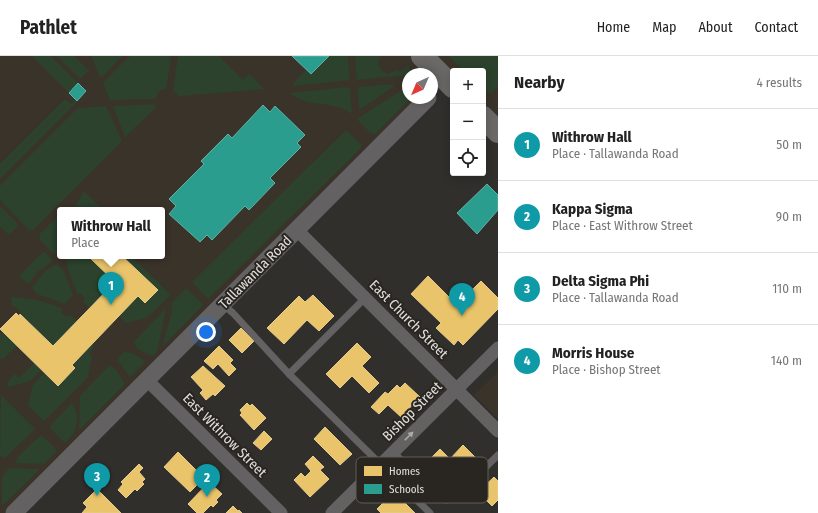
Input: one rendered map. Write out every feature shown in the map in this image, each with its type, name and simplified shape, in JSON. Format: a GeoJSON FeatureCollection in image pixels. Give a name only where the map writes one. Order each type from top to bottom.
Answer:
{"type":"FeatureCollection","features":[{"type":"Feature","properties":{"kind":"highway"},"geometry":{"type":"LineString","coordinates":[[422,56],[444,87]]}},
{"type":"Feature","properties":{"kind":"highway"},"geometry":{"type":"LineString","coordinates":[[486,120],[498,132]]}},
{"type":"Feature","properties":{"kind":"street","name":"Tallawanda Road"},"geometry":{"type":"LineString","coordinates":[[14,513],[422,104]]}},
{"type":"Feature","properties":{"kind":"street","name":"East Church Street"},"geometry":{"type":"LineString","coordinates":[[297,230],[498,430]]}},
{"type":"Feature","properties":{"kind":"street","name":"Bishop Street"},"geometry":{"type":"LineString","coordinates":[[388,457],[498,348]]}},
{"type":"Feature","properties":{"kind":"street","name":"East Withrow Street"},"geometry":{"type":"LineString","coordinates":[[147,380],[281,513]]}},
{"type":"Feature","properties":{"kind":"street","name":"Bishop Street"},"geometry":{"type":"LineString","coordinates":[[332,513],[356,489]]}},
{"type":"Feature","properties":{"kind":"lane"},"geometry":{"type":"LineString","coordinates":[[289,374],[365,298]]}},
{"type":"Feature","properties":{"kind":"lane"},"geometry":{"type":"LineString","coordinates":[[222,304],[233,313],[289,374],[375,457]]}},
{"type":"Feature","properties":{"kind":"lane"},"geometry":{"type":"LineString","coordinates":[[393,452],[398,457]]}},
{"type":"Feature","properties":{"kind":"lane"},"geometry":{"type":"LineString","coordinates":[[488,465],[498,455]]}},
{"type":"Feature","properties":{"kind":"lane"},"geometry":{"type":"LineString","coordinates":[[420,503],[430,513]]}},
{"type":"Feature","properties":{"kind":"shaded area"},"geometry":{"type":"Polygon","coordinates":[[[0,56],[498,56],[498,132],[486,121],[486,68],[450,68],[450,84],[445,80],[438,88],[438,68],[402,68],[402,104],[422,104],[14,513],[0,513],[0,56]]]}},
{"type":"Feature","properties":{"kind":"shaded area"},"geometry":{"type":"Polygon","coordinates":[[[498,372],[498,419],[474,395],[498,372]]]}},
{"type":"Feature","properties":{"kind":"green space"},"geometry":{"type":"Polygon","coordinates":[[[32,56],[51,56],[78,83],[69,93],[32,56]]]}},
{"type":"Feature","properties":{"kind":"green space"},"geometry":{"type":"Polygon","coordinates":[[[57,56],[74,56],[89,71],[80,79],[57,56]]]}},
{"type":"Feature","properties":{"kind":"green space"},"geometry":{"type":"Polygon","coordinates":[[[91,56],[122,56],[102,77],[99,75],[91,56]]]}},
{"type":"Feature","properties":{"kind":"green space"},"geometry":{"type":"Polygon","coordinates":[[[130,56],[171,56],[166,89],[160,90],[155,99],[110,100],[103,83],[130,56]]]}},
{"type":"Feature","properties":{"kind":"green space"},"geometry":{"type":"Polygon","coordinates":[[[178,56],[219,56],[243,80],[249,74],[264,89],[179,96],[173,90],[178,56]]]}},
{"type":"Feature","properties":{"kind":"green space"},"geometry":{"type":"Polygon","coordinates":[[[329,56],[348,56],[350,80],[294,86],[294,82],[306,70],[311,74],[329,56]]]}},
{"type":"Feature","properties":{"kind":"green space"},"geometry":{"type":"Polygon","coordinates":[[[355,56],[381,56],[378,64],[383,71],[388,74],[397,70],[402,70],[402,76],[357,80],[355,56]]]}},
{"type":"Feature","properties":{"kind":"green space"},"geometry":{"type":"Polygon","coordinates":[[[449,56],[498,56],[498,86],[490,94],[486,92],[486,68],[461,68],[449,56]]]}},
{"type":"Feature","properties":{"kind":"green space"},"geometry":{"type":"Polygon","coordinates":[[[393,84],[393,87],[359,110],[358,87],[393,84]]]}},
{"type":"Feature","properties":{"kind":"green space"},"geometry":{"type":"Polygon","coordinates":[[[348,87],[350,89],[352,114],[345,109],[305,101],[290,93],[348,87]]]}},
{"type":"Feature","properties":{"kind":"green space"},"geometry":{"type":"Polygon","coordinates":[[[402,90],[402,104],[405,104],[375,134],[369,132],[357,119],[402,90]]]}},
{"type":"Feature","properties":{"kind":"green space"},"geometry":{"type":"Polygon","coordinates":[[[65,99],[71,104],[75,99],[77,102],[0,179],[0,164],[65,99]]]}},
{"type":"Feature","properties":{"kind":"green space"},"geometry":{"type":"Polygon","coordinates":[[[155,104],[156,107],[125,137],[113,106],[155,104]]]}},
{"type":"Feature","properties":{"kind":"green space"},"geometry":{"type":"Polygon","coordinates":[[[106,106],[122,141],[33,230],[29,230],[0,200],[0,186],[78,108],[106,106]]]}},
{"type":"Feature","properties":{"kind":"green space"},"geometry":{"type":"Polygon","coordinates":[[[346,130],[361,144],[361,148],[208,299],[192,282],[346,130]]]}},
{"type":"Feature","properties":{"kind":"green space"},"geometry":{"type":"Polygon","coordinates":[[[84,191],[100,207],[75,207],[84,191]]]}},
{"type":"Feature","properties":{"kind":"green space"},"geometry":{"type":"Polygon","coordinates":[[[0,206],[19,225],[9,235],[0,226],[0,206]]]}},
{"type":"Feature","properties":{"kind":"green space"},"geometry":{"type":"Polygon","coordinates":[[[57,217],[57,253],[54,254],[40,240],[39,235],[57,217]]]}},
{"type":"Feature","properties":{"kind":"green space"},"geometry":{"type":"Polygon","coordinates":[[[44,251],[53,261],[37,272],[29,284],[19,276],[44,251]]]}},
{"type":"Feature","properties":{"kind":"green space"},"geometry":{"type":"Polygon","coordinates":[[[67,259],[91,259],[115,282],[90,308],[83,302],[85,298],[80,293],[78,294],[69,271],[67,259]]]}},
{"type":"Feature","properties":{"kind":"green space"},"geometry":{"type":"Polygon","coordinates":[[[125,259],[134,259],[171,295],[147,318],[125,323],[119,316],[138,296],[157,290],[125,259]]]}},
{"type":"Feature","properties":{"kind":"green space"},"geometry":{"type":"Polygon","coordinates":[[[57,264],[64,271],[73,295],[65,304],[37,294],[32,288],[45,271],[57,264]]]}},
{"type":"Feature","properties":{"kind":"green space"},"geometry":{"type":"Polygon","coordinates":[[[186,288],[203,305],[162,347],[172,312],[171,303],[186,288]]]}},
{"type":"Feature","properties":{"kind":"green space"},"geometry":{"type":"Polygon","coordinates":[[[11,297],[31,299],[50,304],[63,309],[61,312],[67,317],[70,315],[77,321],[53,346],[20,314],[22,313],[12,306],[11,297]]]}},
{"type":"Feature","properties":{"kind":"green space"},"geometry":{"type":"Polygon","coordinates":[[[166,308],[157,352],[153,356],[136,347],[134,342],[166,308]]]}},
{"type":"Feature","properties":{"kind":"green space"},"geometry":{"type":"Polygon","coordinates":[[[0,333],[3,333],[17,346],[2,360],[0,358],[0,333]]]}},
{"type":"Feature","properties":{"kind":"green space"},"geometry":{"type":"Polygon","coordinates":[[[92,344],[94,347],[89,354],[92,356],[88,377],[45,420],[42,420],[28,405],[33,385],[44,373],[58,386],[75,368],[72,365],[92,344]]]}},
{"type":"Feature","properties":{"kind":"green space"},"geometry":{"type":"Polygon","coordinates":[[[125,351],[138,356],[145,362],[130,377],[118,361],[118,358],[125,351]]]}},
{"type":"Feature","properties":{"kind":"green space"},"geometry":{"type":"Polygon","coordinates":[[[34,363],[41,370],[30,381],[10,387],[8,386],[7,382],[15,374],[19,378],[34,363]]]}},
{"type":"Feature","properties":{"kind":"green space"},"geometry":{"type":"Polygon","coordinates":[[[110,365],[117,371],[125,384],[79,430],[80,396],[110,365]]]}},
{"type":"Feature","properties":{"kind":"green space"},"geometry":{"type":"Polygon","coordinates":[[[1,395],[35,429],[5,458],[0,456],[1,395]]]}},
{"type":"Feature","properties":{"kind":"green space"},"geometry":{"type":"Polygon","coordinates":[[[72,403],[75,407],[77,418],[75,430],[68,440],[64,442],[51,429],[50,426],[72,403]]]}},
{"type":"Feature","properties":{"kind":"green space"},"geometry":{"type":"Polygon","coordinates":[[[41,435],[56,449],[56,452],[44,464],[16,463],[17,458],[41,435]]]}},
{"type":"Feature","properties":{"kind":"green space"},"geometry":{"type":"Polygon","coordinates":[[[8,469],[40,469],[2,506],[2,477],[8,469]]]}},
{"type":"Feature","properties":{"kind":"building: Homes"},"geometry":{"type":"Polygon","coordinates":[[[91,259],[125,259],[158,290],[145,303],[138,296],[72,365],[75,368],[58,386],[0,329],[16,313],[19,316],[20,314],[53,346],[115,282],[91,259]]]}},
{"type":"Feature","properties":{"kind":"building: Homes"},"geometry":{"type":"Polygon","coordinates":[[[428,276],[457,305],[481,281],[498,298],[498,309],[463,345],[458,340],[454,345],[436,328],[441,323],[411,294],[428,276]]]}},
{"type":"Feature","properties":{"kind":"building: Homes"},"geometry":{"type":"Polygon","coordinates":[[[313,295],[334,316],[319,331],[307,320],[284,344],[267,328],[299,296],[305,302],[313,295]]]}},
{"type":"Feature","properties":{"kind":"building: Homes"},"geometry":{"type":"Polygon","coordinates":[[[241,328],[254,341],[242,353],[229,340],[241,328]]]}},
{"type":"Feature","properties":{"kind":"building: Homes"},"geometry":{"type":"Polygon","coordinates":[[[357,343],[371,357],[362,366],[379,383],[369,393],[352,376],[340,388],[326,374],[357,343]]]}},
{"type":"Feature","properties":{"kind":"building: Homes"},"geometry":{"type":"Polygon","coordinates":[[[219,346],[233,360],[230,363],[236,369],[229,376],[218,364],[213,369],[204,361],[219,346]]]}},
{"type":"Feature","properties":{"kind":"building: Homes"},"geometry":{"type":"Polygon","coordinates":[[[203,366],[225,386],[215,396],[213,394],[206,400],[200,393],[203,390],[191,377],[203,366]]]}},
{"type":"Feature","properties":{"kind":"building: Homes"},"geometry":{"type":"Polygon","coordinates":[[[405,383],[420,397],[401,417],[388,405],[379,414],[371,407],[385,392],[388,394],[397,385],[400,388],[405,383]]]}},
{"type":"Feature","properties":{"kind":"building: Homes"},"geometry":{"type":"Polygon","coordinates":[[[247,403],[250,406],[252,404],[266,418],[254,430],[240,415],[242,413],[240,410],[247,403]]]}},
{"type":"Feature","properties":{"kind":"building: Homes"},"geometry":{"type":"Polygon","coordinates":[[[325,427],[352,454],[340,465],[314,439],[325,427]]]}},
{"type":"Feature","properties":{"kind":"building: Homes"},"geometry":{"type":"Polygon","coordinates":[[[264,431],[272,439],[261,450],[253,443],[264,431]]]}},
{"type":"Feature","properties":{"kind":"building: Homes"},"geometry":{"type":"Polygon","coordinates":[[[463,445],[475,457],[452,457],[463,445]]]}},
{"type":"Feature","properties":{"kind":"building: Homes"},"geometry":{"type":"Polygon","coordinates":[[[440,449],[448,457],[432,457],[440,449]]]}},
{"type":"Feature","properties":{"kind":"building: Homes"},"geometry":{"type":"Polygon","coordinates":[[[178,452],[204,478],[190,492],[164,467],[178,452]]]}},
{"type":"Feature","properties":{"kind":"building: Homes"},"geometry":{"type":"Polygon","coordinates":[[[313,456],[324,467],[320,470],[329,479],[310,497],[294,480],[301,473],[305,477],[311,471],[305,464],[313,456]]]}},
{"type":"Feature","properties":{"kind":"building: Homes"},"geometry":{"type":"Polygon","coordinates":[[[139,464],[143,468],[139,472],[145,479],[142,482],[144,484],[137,491],[135,489],[126,498],[118,490],[123,484],[121,482],[139,464]]]}},
{"type":"Feature","properties":{"kind":"building: Homes"},"geometry":{"type":"Polygon","coordinates":[[[494,477],[498,481],[498,500],[492,506],[488,502],[488,483],[494,477]]]}},
{"type":"Feature","properties":{"kind":"building: Homes"},"geometry":{"type":"Polygon","coordinates":[[[209,482],[222,494],[216,500],[218,502],[213,507],[211,505],[203,513],[197,513],[188,504],[209,482]]]}},
{"type":"Feature","properties":{"kind":"building: Homes"},"geometry":{"type":"Polygon","coordinates":[[[97,489],[121,513],[82,513],[87,507],[83,503],[97,489]]]}},
{"type":"Feature","properties":{"kind":"building: Homes"},"geometry":{"type":"Polygon","coordinates":[[[383,503],[405,503],[415,513],[381,513],[377,509],[383,503]]]}},
{"type":"Feature","properties":{"kind":"building: Homes"},"geometry":{"type":"Polygon","coordinates":[[[233,506],[238,511],[239,510],[242,513],[226,513],[233,506]]]}},
{"type":"Feature","properties":{"kind":"building: Schools"},"geometry":{"type":"Polygon","coordinates":[[[292,56],[329,56],[311,74],[292,56]]]}},
{"type":"Feature","properties":{"kind":"building: Schools"},"geometry":{"type":"Polygon","coordinates":[[[78,83],[86,91],[77,101],[69,93],[78,83]]]}},
{"type":"Feature","properties":{"kind":"building: Schools"},"geometry":{"type":"Polygon","coordinates":[[[263,105],[270,112],[275,106],[305,135],[297,143],[301,147],[270,178],[275,183],[249,210],[245,206],[212,240],[207,235],[200,242],[169,214],[176,206],[169,199],[204,164],[201,161],[228,134],[232,138],[263,105]]]}},
{"type":"Feature","properties":{"kind":"building: Schools"},"geometry":{"type":"Polygon","coordinates":[[[487,184],[498,195],[498,210],[477,234],[457,213],[487,184]]]}},
{"type":"Feature","properties":{"kind":"place","name":"Withrow Hall"},"geometry":{"type":"Point","coordinates":[111,305]}},
{"type":"Feature","properties":{"kind":"place","name":"Morris House"},"geometry":{"type":"Point","coordinates":[462,316]}},
{"type":"Feature","properties":{"kind":"place","name":"Delta Sigma Phi"},"geometry":{"type":"Point","coordinates":[97,496]}},
{"type":"Feature","properties":{"kind":"place","name":"Kappa Sigma"},"geometry":{"type":"Point","coordinates":[207,497]}}]}
